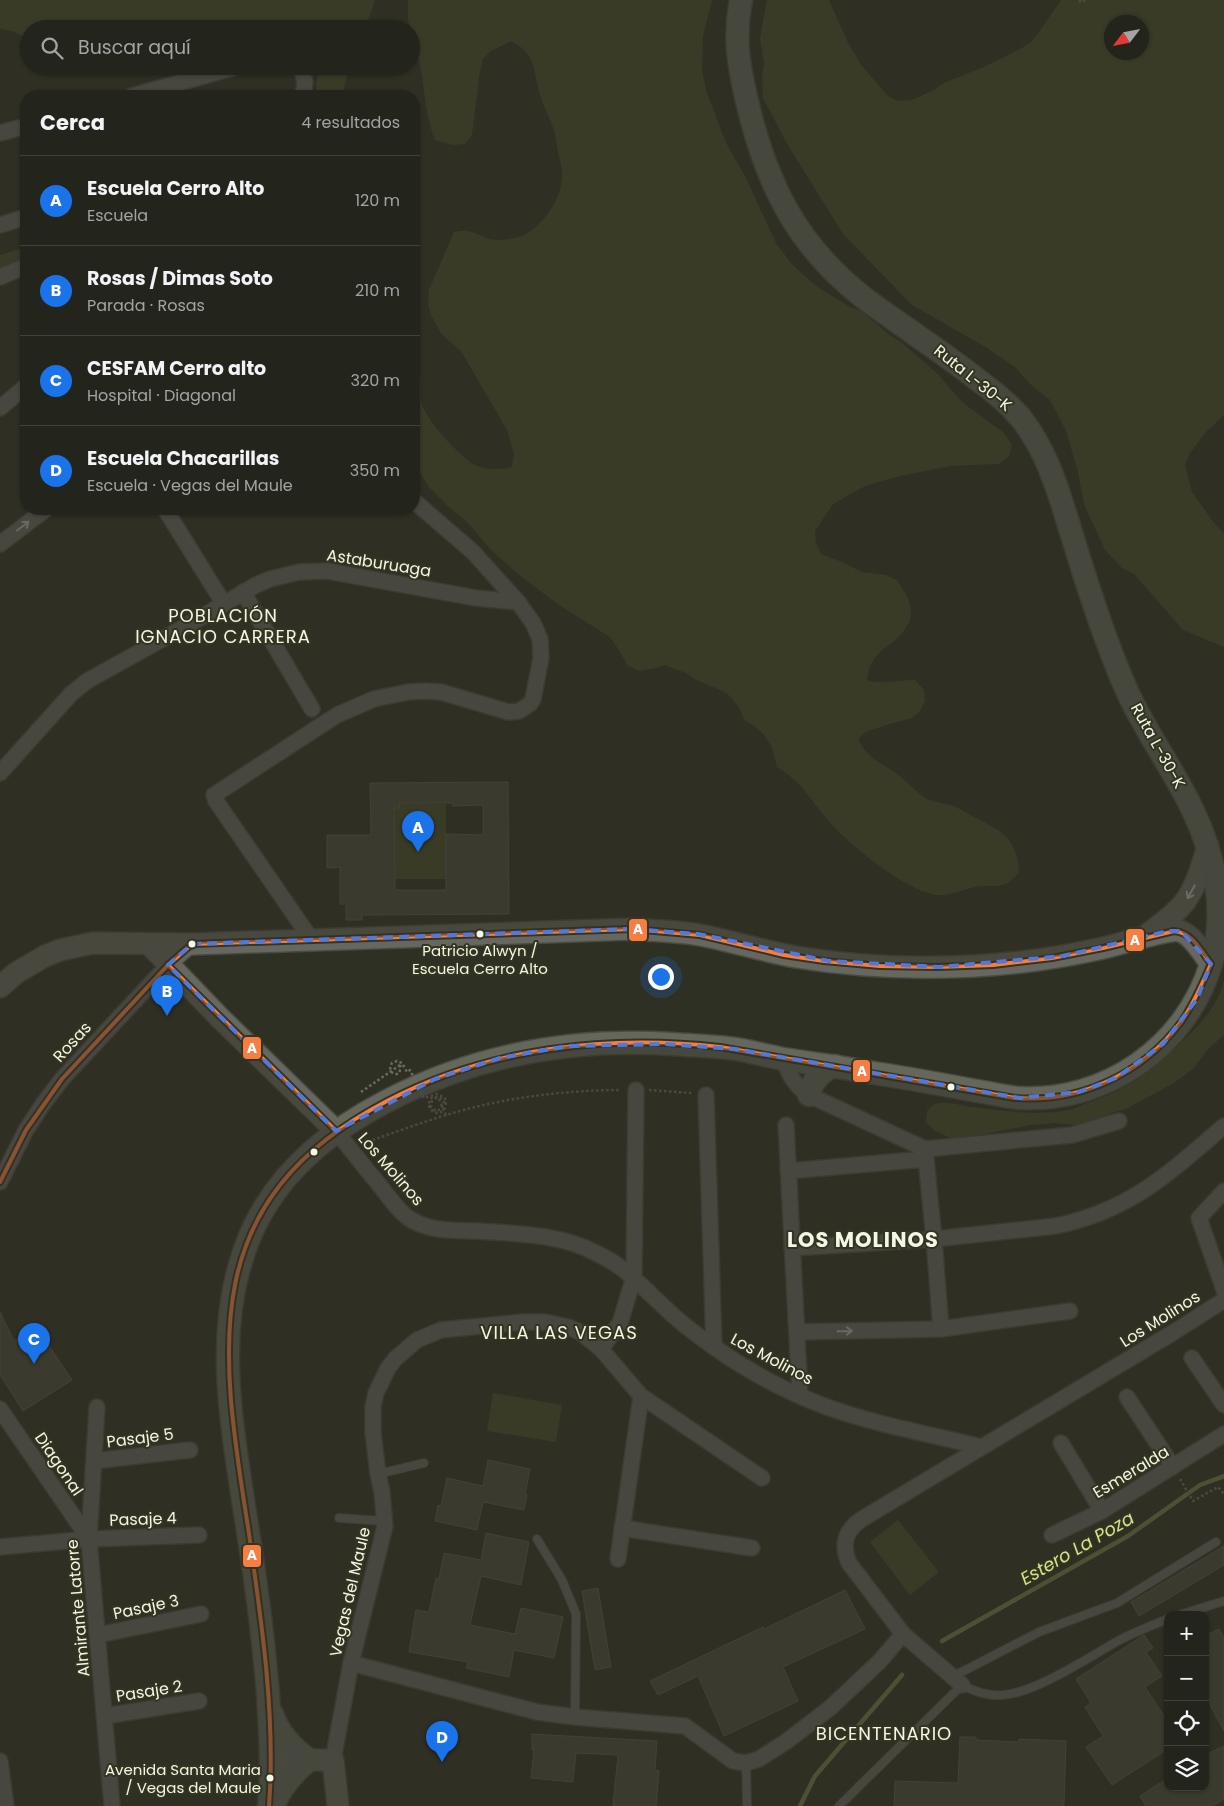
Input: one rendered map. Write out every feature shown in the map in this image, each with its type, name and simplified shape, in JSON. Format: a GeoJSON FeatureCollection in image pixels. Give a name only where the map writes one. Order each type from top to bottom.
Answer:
{"type":"FeatureCollection","features":[{"type":"Feature","properties":{"kind":"main road","name":"Ruta L-30-K"},"geometry":{"type":"LineString","coordinates":[[268,1696],[255,1578],[231,1422],[227,1364],[230,1313],[245,1246],[263,1208],[275,1190],[303,1158],[336,1131],[380,1104],[435,1079],[475,1065],[534,1051],[602,1044],[664,1044],[735,1049],[784,1059],[1020,1098],[1040,1098],[1079,1092],[1116,1078],[1148,1057],[1163,1044],[1187,1015],[1211,964],[1219,920],[1216,881],[1208,846],[1174,774],[1127,691],[1090,592],[1048,463],[1032,432],[1011,407],[948,356],[861,295],[846,282],[813,248],[782,203],[760,153],[738,60],[737,26],[741,0]]}},
{"type":"Feature","properties":{"kind":"main road"},"geometry":{"type":"LineString","coordinates":[[809,1095],[816,1078],[822,1072],[835,1066]]}},
{"type":"Feature","properties":{"kind":"main road"},"geometry":{"type":"LineString","coordinates":[[268,1696],[271,1758],[269,1806]]}},
{"type":"Feature","properties":{"kind":"main road"},"geometry":{"type":"LineString","coordinates":[[268,1696],[270,1708],[280,1732],[298,1752],[309,1760],[291,1776],[273,1806]]}},
{"type":"Feature","properties":{"kind":"street"},"geometry":{"type":"LineString","coordinates":[[153,90],[207,75]]}},
{"type":"Feature","properties":{"kind":"street"},"geometry":{"type":"LineString","coordinates":[[303,75],[304,90]]}},
{"type":"Feature","properties":{"kind":"street"},"geometry":{"type":"LineString","coordinates":[[0,133],[20,128]]}},
{"type":"Feature","properties":{"kind":"street"},"geometry":{"type":"LineString","coordinates":[[0,224],[20,219]]}},
{"type":"Feature","properties":{"kind":"street"},"geometry":{"type":"LineString","coordinates":[[0,276],[20,268]]}},
{"type":"Feature","properties":{"kind":"street"},"geometry":{"type":"LineString","coordinates":[[0,408],[20,391]]}},
{"type":"Feature","properties":{"kind":"street"},"geometry":{"type":"LineString","coordinates":[[311,939],[214,796],[337,716],[374,699],[408,692],[441,692],[509,712],[519,712],[525,709],[533,699],[541,658],[540,640],[533,622],[518,602],[473,552],[420,507]]}},
{"type":"Feature","properties":{"kind":"street"},"geometry":{"type":"LineString","coordinates":[[0,544],[38,515]]}},
{"type":"Feature","properties":{"kind":"street"},"geometry":{"type":"LineString","coordinates":[[169,515],[224,604]]}},
{"type":"Feature","properties":{"kind":"street","name":"Astaburuaga"},"geometry":{"type":"LineString","coordinates":[[0,773],[71,694],[87,681],[243,592],[284,574],[313,570],[327,571],[476,598],[518,602]]}},
{"type":"Feature","properties":{"kind":"street"},"geometry":{"type":"LineString","coordinates":[[243,592],[312,709]]}},
{"type":"Feature","properties":{"kind":"street"},"geometry":{"type":"LineString","coordinates":[[1144,938],[1185,902],[1198,878],[1208,846]]}},
{"type":"Feature","properties":{"kind":"street"},"geometry":{"type":"LineString","coordinates":[[0,987],[16,972],[30,963],[60,950],[93,943],[192,944],[632,929],[698,934],[829,962],[898,967],[981,966],[1047,958],[1104,948],[1168,930],[1181,931],[1190,937],[1211,964]]}},
{"type":"Feature","properties":{"kind":"street"},"geometry":{"type":"LineString","coordinates":[[149,944],[336,1131]]}},
{"type":"Feature","properties":{"kind":"street","name":"Rosas"},"geometry":{"type":"LineString","coordinates":[[0,1182],[26,1130],[62,1079],[168,965],[192,944]]}},
{"type":"Feature","properties":{"kind":"street"},"geometry":{"type":"LineString","coordinates":[[784,1059],[794,1083],[809,1095],[926,1154]]}},
{"type":"Feature","properties":{"kind":"street"},"geometry":{"type":"LineString","coordinates":[[601,1349],[620,1323],[634,1277],[636,1090]]}},
{"type":"Feature","properties":{"kind":"street"},"geometry":{"type":"LineString","coordinates":[[706,1095],[714,1347]]}},
{"type":"Feature","properties":{"kind":"street"},"geometry":{"type":"LineString","coordinates":[[788,1171],[1072,1135],[1119,1121]]}},
{"type":"Feature","properties":{"kind":"street"},"geometry":{"type":"LineString","coordinates":[[786,1125],[800,1396]]}},
{"type":"Feature","properties":{"kind":"street"},"geometry":{"type":"LineString","coordinates":[[792,1248],[934,1239],[1056,1226],[1104,1212],[1122,1204],[1156,1183],[1224,1126]]}},
{"type":"Feature","properties":{"kind":"street","name":"Los Molinos"},"geometry":{"type":"LineString","coordinates":[[336,1131],[397,1208],[416,1222],[438,1228],[562,1239],[589,1249],[605,1257],[634,1277],[676,1318],[714,1347],[749,1369],[800,1396],[855,1416],[981,1447],[1224,1300]]}},
{"type":"Feature","properties":{"kind":"street"},"geometry":{"type":"LineString","coordinates":[[926,1154],[941,1329]]}},
{"type":"Feature","properties":{"kind":"street"},"geometry":{"type":"LineString","coordinates":[[1224,1191],[1199,1218],[1224,1290]]}},
{"type":"Feature","properties":{"kind":"street"},"geometry":{"type":"LineString","coordinates":[[797,1332],[941,1329],[1070,1312]]}},
{"type":"Feature","properties":{"kind":"street","name":"Vegas del Maule"},"geometry":{"type":"LineString","coordinates":[[333,1760],[351,1663],[385,1526],[372,1420],[376,1393],[388,1368],[401,1353],[417,1340],[441,1330],[523,1322],[545,1322],[568,1327],[580,1332],[601,1349],[640,1396],[762,1478]]}},
{"type":"Feature","properties":{"kind":"street"},"geometry":{"type":"LineString","coordinates":[[1192,1358],[1224,1406]]}},
{"type":"Feature","properties":{"kind":"street"},"geometry":{"type":"LineString","coordinates":[[618,1559],[640,1396]]}},
{"type":"Feature","properties":{"kind":"street"},"geometry":{"type":"LineString","coordinates":[[1127,1397],[1173,1467]]}},
{"type":"Feature","properties":{"kind":"street","name":"Almirante Latorre"},"geometry":{"type":"LineString","coordinates":[[97,1407],[89,1539],[112,1806]]}},
{"type":"Feature","properties":{"kind":"street","name":"Diagonal"},"geometry":{"type":"LineString","coordinates":[[0,1408],[89,1539]]}},
{"type":"Feature","properties":{"kind":"street","name":"Esmeralda"},"geometry":{"type":"LineString","coordinates":[[1052,1535],[1102,1510],[1224,1434]]}},
{"type":"Feature","properties":{"kind":"street"},"geometry":{"type":"LineString","coordinates":[[1060,1443],[1102,1510]]}},
{"type":"Feature","properties":{"kind":"street"},"geometry":{"type":"LineString","coordinates":[[957,1681],[903,1634],[849,1563],[844,1550],[846,1536],[850,1529],[862,1519],[981,1447]]}},
{"type":"Feature","properties":{"kind":"street","name":"Pasaje 5"},"geometry":{"type":"LineString","coordinates":[[94,1461],[190,1450]]}},
{"type":"Feature","properties":{"kind":"street"},"geometry":{"type":"LineString","coordinates":[[622,1528],[752,1548]]}},
{"type":"Feature","properties":{"kind":"street","name":"Pasaje 4"},"geometry":{"type":"LineString","coordinates":[[0,1547],[89,1539],[199,1535]]}},
{"type":"Feature","properties":{"kind":"street","name":"Pasaje 3"},"geometry":{"type":"LineString","coordinates":[[98,1635],[201,1614]]}},
{"type":"Feature","properties":{"kind":"street"},"geometry":{"type":"LineString","coordinates":[[351,1663],[537,1712],[575,1718],[685,1726],[733,1761],[746,1763],[759,1759],[787,1741],[830,1708],[880,1661],[903,1634]]}},
{"type":"Feature","properties":{"kind":"street","name":"Pasaje 2"},"geometry":{"type":"LineString","coordinates":[[105,1716],[199,1701]]}},
{"type":"Feature","properties":{"kind":"street"},"geometry":{"type":"LineString","coordinates":[[271,1758],[333,1760],[338,1806]]}},
{"type":"Feature","properties":{"kind":"street"},"geometry":{"type":"LineString","coordinates":[[0,1761],[6,1806]]}},
{"type":"Feature","properties":{"kind":"lane"},"geometry":{"type":"LineString","coordinates":[[378,1474],[424,1463]]}},
{"type":"Feature","properties":{"kind":"lane"},"geometry":{"type":"LineString","coordinates":[[339,1518],[384,1521]]}},
{"type":"Feature","properties":{"kind":"lane"},"geometry":{"type":"LineString","coordinates":[[537,1539],[562,1580],[576,1614],[575,1718]]}},
{"type":"Feature","properties":{"kind":"lane"},"geometry":{"type":"LineString","coordinates":[[839,1806],[957,1681],[1038,1632],[1117,1603],[1216,1542]]}},
{"type":"Feature","properties":{"kind":"lane"},"geometry":{"type":"LineString","coordinates":[[1192,1611],[1224,1601]]}},
{"type":"Feature","properties":{"kind":"lane"},"geometry":{"type":"LineString","coordinates":[[957,1681],[972,1690],[992,1695],[1003,1696],[1022,1692],[1118,1641],[1164,1621]]}},
{"type":"Feature","properties":{"kind":"lane"},"geometry":{"type":"LineString","coordinates":[[746,1763],[747,1806]]}},
{"type":"Feature","properties":{"kind":"path"},"geometry":{"type":"LineString","coordinates":[[1080,0],[1080,2],[1087,0]]}},
{"type":"Feature","properties":{"kind":"path"},"geometry":{"type":"LineString","coordinates":[[400,1065],[401,1069],[398,1074],[392,1074],[390,1067],[392,1063],[397,1061],[402,1063],[407,1072],[410,1070],[424,1098],[437,1094],[444,1098],[446,1105],[442,1112],[433,1112],[428,1104],[432,1098],[440,1097],[444,1102],[442,1109],[436,1111],[431,1107],[432,1101],[436,1098],[440,1099],[446,1115]]}},
{"type":"Feature","properties":{"kind":"path"},"geometry":{"type":"LineString","coordinates":[[352,1152],[370,1141],[446,1115],[489,1104],[531,1097],[570,1092],[636,1090],[706,1095]]}},
{"type":"Feature","properties":{"kind":"path"},"geometry":{"type":"LineString","coordinates":[[1173,1467],[1193,1501],[1218,1487],[1224,1494]]}},
{"type":"Feature","properties":{"kind":"highlighted area"},"geometry":{"type":"Polygon","coordinates":[[[632,929],[698,934],[829,961],[939,967],[1063,956],[1168,931],[1181,931],[1211,964],[1197,999],[1163,1044],[1116,1078],[1079,1092],[1020,1098],[735,1049],[664,1044],[568,1046],[500,1058],[435,1079],[336,1131],[168,965],[192,944],[632,929]]]}},
{"type":"Feature","properties":{"kind":"green space"},"geometry":{"type":"Polygon","coordinates":[[[0,0],[375,0],[368,20],[20,20],[20,35],[0,29],[0,0]]]}},
{"type":"Feature","properties":{"kind":"green space"},"geometry":{"type":"Polygon","coordinates":[[[408,0],[712,0],[703,36],[702,70],[707,93],[726,143],[746,178],[776,243],[800,272],[819,288],[850,307],[861,311],[901,342],[938,374],[962,402],[1004,433],[1012,445],[1009,457],[998,464],[950,466],[900,476],[865,486],[833,504],[815,531],[816,543],[821,554],[862,572],[886,575],[897,580],[908,598],[911,610],[910,621],[903,632],[875,658],[869,668],[867,680],[885,682],[915,680],[924,690],[925,701],[920,711],[912,718],[866,732],[858,739],[865,751],[927,799],[956,807],[993,827],[1006,837],[1015,851],[1019,872],[1008,883],[998,886],[975,887],[950,894],[930,894],[900,880],[885,870],[843,836],[794,779],[777,767],[772,747],[764,735],[756,727],[744,720],[740,709],[729,695],[696,680],[686,673],[664,665],[639,671],[628,666],[610,637],[559,605],[519,575],[491,550],[467,522],[429,487],[420,473],[420,377],[421,401],[429,417],[453,447],[470,462],[486,468],[512,467],[514,454],[507,430],[461,351],[442,335],[431,315],[428,304],[429,290],[454,232],[470,232],[495,240],[512,239],[526,234],[547,215],[552,207],[560,189],[562,171],[554,130],[538,89],[533,65],[526,52],[511,41],[491,51],[483,59],[472,135],[465,144],[453,145],[435,140],[426,106],[420,65],[420,20],[408,20],[408,0]]]}},
{"type":"Feature","properties":{"kind":"green space"},"geometry":{"type":"Polygon","coordinates":[[[767,0],[829,0],[848,43],[862,66],[888,96],[898,101],[912,100],[944,83],[986,66],[1030,43],[1061,0],[1224,0],[1224,415],[1206,432],[1190,453],[1185,465],[1192,492],[1214,523],[1224,533],[1224,647],[1183,630],[1134,574],[1122,568],[1105,550],[1084,504],[1077,468],[1066,431],[1050,400],[1031,385],[1015,367],[987,348],[912,305],[843,234],[786,142],[763,98],[762,75],[764,63],[760,38],[767,0]]]}},
{"type":"Feature","properties":{"kind":"green space"},"geometry":{"type":"Polygon","coordinates":[[[318,75],[347,75],[343,90],[316,90],[318,75]]]}},
{"type":"Feature","properties":{"kind":"green space"},"geometry":{"type":"Polygon","coordinates":[[[20,249],[20,261],[0,268],[0,255],[20,249]]]}},
{"type":"Feature","properties":{"kind":"green space"},"geometry":{"type":"Polygon","coordinates":[[[399,803],[446,804],[446,879],[395,879],[394,808],[399,807],[399,803]]]}},
{"type":"Feature","properties":{"kind":"green space"},"geometry":{"type":"Polygon","coordinates":[[[1224,980],[1224,1035],[1209,1048],[1193,1069],[1172,1084],[1126,1109],[1111,1113],[1100,1119],[1076,1125],[1054,1123],[1031,1125],[954,1140],[934,1130],[926,1122],[927,1111],[939,1103],[1008,1111],[1046,1113],[1072,1109],[1116,1092],[1146,1073],[1191,1033],[1212,1008],[1222,989],[1224,980]]]}},
{"type":"Feature","properties":{"kind":"green space"},"geometry":{"type":"Polygon","coordinates":[[[493,1393],[562,1405],[556,1442],[487,1431],[493,1393]]]}},
{"type":"Feature","properties":{"kind":"green space"},"geometry":{"type":"Polygon","coordinates":[[[898,1520],[939,1572],[910,1595],[870,1542],[898,1520]]]}},
{"type":"Feature","properties":{"kind":"building"},"geometry":{"type":"Polygon","coordinates":[[[508,782],[509,914],[362,915],[362,920],[346,920],[346,904],[340,904],[340,867],[327,868],[327,835],[371,835],[370,783],[508,782]],[[399,803],[400,808],[394,808],[395,890],[446,890],[446,834],[483,835],[483,805],[453,806],[453,803],[399,803]]]}},
{"type":"Feature","properties":{"kind":"building"},"geometry":{"type":"Polygon","coordinates":[[[0,1312],[14,1341],[36,1326],[72,1380],[23,1411],[0,1375],[0,1312]]]}},
{"type":"Feature","properties":{"kind":"building"},"geometry":{"type":"Polygon","coordinates":[[[488,1460],[530,1469],[524,1510],[483,1502],[477,1530],[435,1521],[438,1505],[441,1506],[447,1478],[483,1486],[488,1460]]]}},
{"type":"Feature","properties":{"kind":"building"},"geometry":{"type":"Polygon","coordinates":[[[486,1533],[529,1542],[521,1585],[481,1576],[470,1625],[515,1634],[521,1608],[563,1617],[554,1658],[514,1650],[509,1677],[466,1668],[468,1662],[409,1652],[416,1610],[429,1612],[436,1578],[439,1579],[444,1553],[481,1560],[486,1533]]]}},
{"type":"Feature","properties":{"kind":"building"},"geometry":{"type":"Polygon","coordinates":[[[1224,1546],[1224,1565],[1139,1616],[1131,1602],[1224,1546]]]}},
{"type":"Feature","properties":{"kind":"building"},"geometry":{"type":"Polygon","coordinates":[[[598,1588],[611,1667],[595,1670],[582,1591],[598,1588]]]}},
{"type":"Feature","properties":{"kind":"building"},"geometry":{"type":"Polygon","coordinates":[[[845,1590],[865,1629],[783,1667],[798,1701],[724,1736],[698,1676],[658,1695],[650,1681],[763,1627],[764,1629],[845,1590]]]}},
{"type":"Feature","properties":{"kind":"building"},"geometry":{"type":"Polygon","coordinates":[[[1219,1629],[1224,1638],[1224,1731],[1209,1703],[1209,1634],[1219,1629]]]}},
{"type":"Feature","properties":{"kind":"building"},"geometry":{"type":"Polygon","coordinates":[[[1144,1635],[1153,1648],[1146,1652],[1162,1676],[1145,1687],[1164,1716],[1164,1752],[1112,1785],[1086,1747],[1103,1736],[1085,1707],[1091,1703],[1076,1679],[1144,1635]]]}},
{"type":"Feature","properties":{"kind":"building"},"geometry":{"type":"Polygon","coordinates":[[[532,1734],[657,1741],[655,1770],[659,1771],[656,1806],[613,1806],[618,1755],[576,1753],[573,1782],[531,1778],[534,1750],[532,1750],[532,1734]]]}},
{"type":"Feature","properties":{"kind":"building"},"geometry":{"type":"Polygon","coordinates":[[[960,1737],[976,1737],[976,1740],[1018,1742],[1019,1739],[1066,1741],[1064,1806],[894,1806],[895,1781],[958,1783],[960,1737]]]}},
{"type":"Feature","properties":{"kind":"building"},"geometry":{"type":"Polygon","coordinates":[[[1224,1746],[1224,1799],[1213,1806],[1146,1806],[1140,1796],[1164,1781],[1164,1791],[1209,1791],[1209,1753],[1224,1746]]]}},
{"type":"Feature","properties":{"kind":"waterway","name":"Estero La Poza"},"geometry":{"type":"LineString","coordinates":[[942,1641],[1128,1536],[1200,1485],[1224,1476]]}},
{"type":"Feature","properties":{"kind":"waterway","name":"Estero La Poza"},"geometry":{"type":"LineString","coordinates":[[800,1806],[815,1776],[902,1675]]}},
{"type":"Feature","properties":{"kind":"transit line","name":"A"},"geometry":{"type":"LineString","coordinates":[[0,1182],[26,1130],[62,1079],[168,965],[192,944],[632,929],[700,935],[784,955],[824,961],[880,966],[937,967],[993,965],[1052,958],[1174,931],[1191,938],[1211,964],[1186,1015],[1148,1057],[1108,1081],[1086,1090],[1063,1096],[1015,1098],[720,1047],[677,1043],[592,1044],[549,1049],[507,1057],[466,1068],[426,1083],[387,1101],[325,1140],[281,1184],[252,1231],[235,1283],[229,1338],[231,1398],[238,1461],[258,1596],[266,1666],[271,1772],[269,1806]]}},
{"type":"Feature","properties":{"kind":"transit line","name":"A"},"geometry":{"type":"LineString","coordinates":[[168,965],[336,1131]]}},
{"type":"Feature","properties":{"kind":"place","name":"Escuela Cerro Alto"},"geometry":{"type":"Point","coordinates":[418,852]}},
{"type":"Feature","properties":{"kind":"place","name":"Patricio Alwyn / Escuela Cerro Alto"},"geometry":{"type":"Point","coordinates":[480,934]}},
{"type":"Feature","properties":{"kind":"place","name":"Rosas / Dimas Soto"},"geometry":{"type":"Point","coordinates":[167,1016]}},
{"type":"Feature","properties":{"kind":"place","name":"CESFAM Cerro alto"},"geometry":{"type":"Point","coordinates":[34,1364]}},
{"type":"Feature","properties":{"kind":"place","name":"Escuela Chacarillas"},"geometry":{"type":"Point","coordinates":[442,1762]}},
{"type":"Feature","properties":{"kind":"place","name":"Avenida Santa Maria / Vegas del Maule"},"geometry":{"type":"Point","coordinates":[270,1778]}},
{"type":"Feature","properties":{"kind":"district","name":"POBLACIÓN IGNACIO CARRERA"},"geometry":{"type":"Point","coordinates":[223,625]}},
{"type":"Feature","properties":{"kind":"district","name":"LOS MOLINOS"},"geometry":{"type":"Point","coordinates":[863,1239]}},
{"type":"Feature","properties":{"kind":"district","name":"VILLA LAS VEGAS"},"geometry":{"type":"Point","coordinates":[559,1332]}},
{"type":"Feature","properties":{"kind":"district","name":"BICENTENARIO"},"geometry":{"type":"Point","coordinates":[884,1733]}}]}
